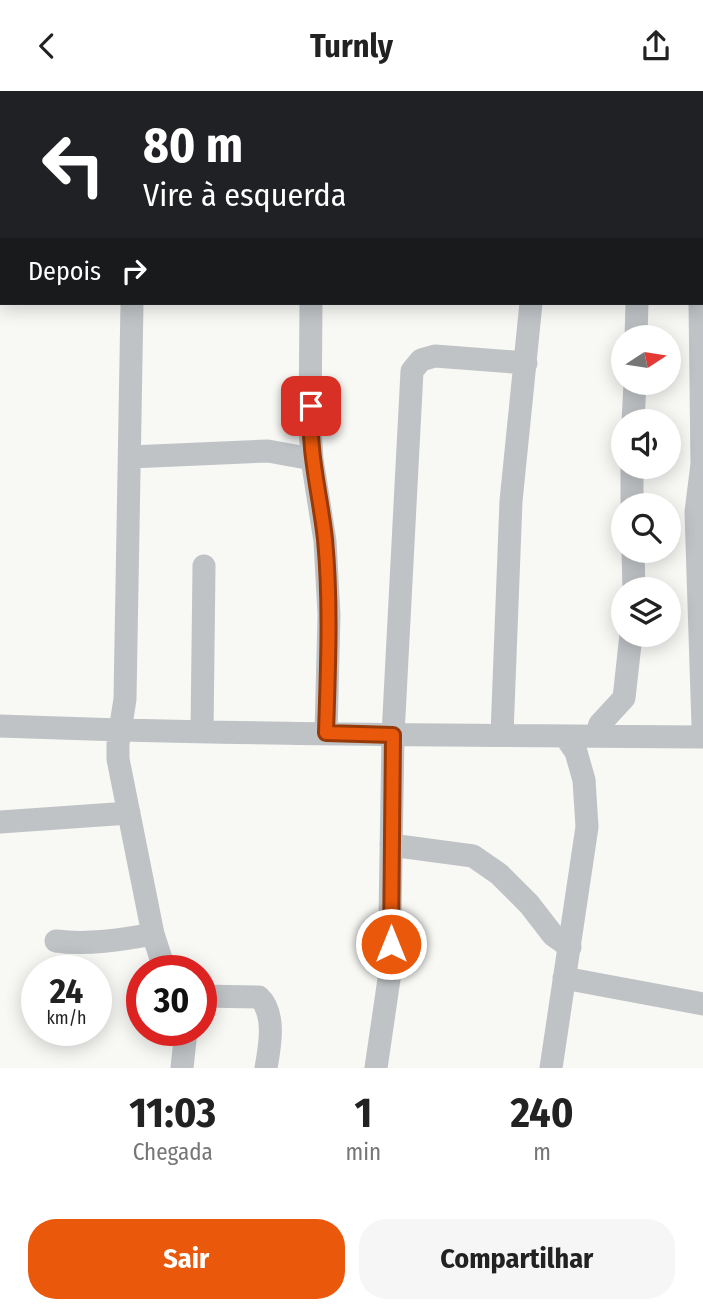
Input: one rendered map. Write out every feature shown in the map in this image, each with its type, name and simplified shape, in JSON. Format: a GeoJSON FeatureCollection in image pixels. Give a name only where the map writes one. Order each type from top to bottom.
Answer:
{"type":"FeatureCollection","features":[{"type":"Feature","properties":{"kind":"street"},"geometry":{"type":"LineString","coordinates":[[132,305],[125,699],[118,759],[153,934],[160,955]]}},
{"type":"Feature","properties":{"kind":"street"},"geometry":{"type":"LineString","coordinates":[[311,305],[310,429],[325,541],[329,615],[326,733]]}},
{"type":"Feature","properties":{"kind":"street"},"geometry":{"type":"LineString","coordinates":[[502,734],[511,501],[531,305]]}},
{"type":"Feature","properties":{"kind":"street"},"geometry":{"type":"LineString","coordinates":[[636,325],[637,305]]}},
{"type":"Feature","properties":{"kind":"street"},"geometry":{"type":"LineString","coordinates":[[700,305],[702,464],[696,512],[703,726]]}},
{"type":"Feature","properties":{"kind":"street"},"geometry":{"type":"LineString","coordinates":[[376,1068],[389,979],[393,735],[412,370],[421,360],[435,356],[526,363]]}},
{"type":"Feature","properties":{"kind":"street"},"geometry":{"type":"LineString","coordinates":[[130,457],[268,451],[312,459]]}},
{"type":"Feature","properties":{"kind":"street"},"geometry":{"type":"LineString","coordinates":[[202,732],[204,566]]}},
{"type":"Feature","properties":{"kind":"street"},"geometry":{"type":"LineString","coordinates":[[596,736],[600,724],[624,698],[630,647]]}},
{"type":"Feature","properties":{"kind":"street"},"geometry":{"type":"LineString","coordinates":[[0,726],[120,731],[703,737]]}},
{"type":"Feature","properties":{"kind":"street"},"geometry":{"type":"LineString","coordinates":[[551,1068],[587,827],[587,805],[580,766],[576,752],[565,736]]}},
{"type":"Feature","properties":{"kind":"street"},"geometry":{"type":"LineString","coordinates":[[0,822],[129,813]]}},
{"type":"Feature","properties":{"kind":"street"},"geometry":{"type":"LineString","coordinates":[[391,845],[473,856],[499,874],[553,935],[570,947]]}},
{"type":"Feature","properties":{"kind":"street"},"geometry":{"type":"LineString","coordinates":[[56,941],[110,941],[153,934]]}},
{"type":"Feature","properties":{"kind":"street"},"geometry":{"type":"LineString","coordinates":[[564,978],[703,1004]]}},
{"type":"Feature","properties":{"kind":"street"},"geometry":{"type":"LineString","coordinates":[[217,996],[259,997],[266,1003],[270,1014],[266,1068]]}},
{"type":"Feature","properties":{"kind":"street"},"geometry":{"type":"LineString","coordinates":[[182,1068],[184,1046]]}},
{"type":"Feature","properties":{"kind":"route"},"geometry":{"type":"LineString","coordinates":[[311,406],[312,459],[325,541],[329,615],[326,733],[393,735],[391,944]]}}]}
